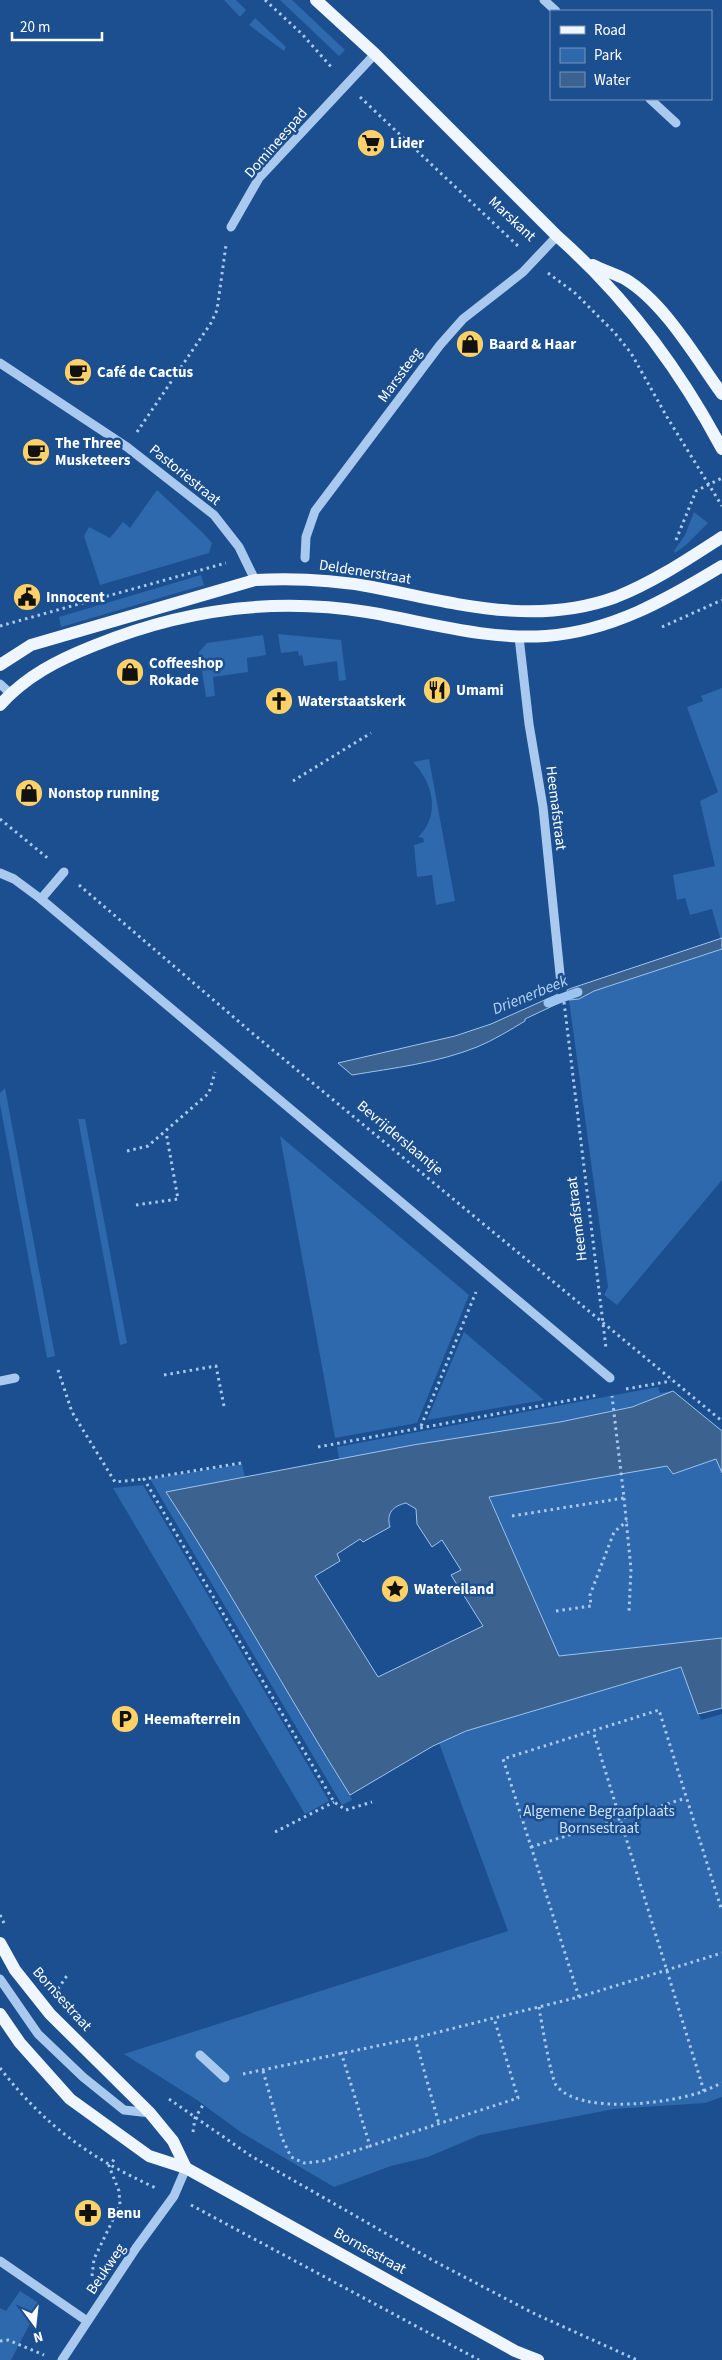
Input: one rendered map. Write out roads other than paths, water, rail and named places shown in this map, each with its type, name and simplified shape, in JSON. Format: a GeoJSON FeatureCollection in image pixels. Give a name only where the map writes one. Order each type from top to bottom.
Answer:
{"type":"FeatureCollection","features":[{"type":"Feature","properties":{"kind":"main road","name":"Marskant"},"geometry":{"type":"LineString","coordinates":[[316,0],[375,54],[557,236],[588,263],[652,336],[696,401],[722,449]]}},
{"type":"Feature","properties":{"kind":"main road","name":"Marskant"},"geometry":{"type":"LineString","coordinates":[[588,263],[625,279],[644,294],[661,311],[722,394]]}},
{"type":"Feature","properties":{"kind":"main road","name":"Deldenerstraat"},"geometry":{"type":"LineString","coordinates":[[0,665],[10,656],[31,645],[255,580],[332,581],[476,609],[522,612],[551,611],[583,606],[614,597],[645,584],[721,536]]}},
{"type":"Feature","properties":{"kind":"main road"},"geometry":{"type":"LineString","coordinates":[[0,705],[10,693],[54,662],[114,638],[176,619],[208,612],[286,605],[366,612],[458,631],[519,637],[584,630],[624,619],[652,606],[722,566]]}},
{"type":"Feature","properties":{"kind":"main road","name":"Bornsestraat"},"geometry":{"type":"LineString","coordinates":[[0,1943],[15,1970],[50,2014],[150,2113],[173,2141],[186,2168]]}},
{"type":"Feature","properties":{"kind":"main road","name":"Bornsestraat"},"geometry":{"type":"LineString","coordinates":[[0,2014],[20,2043],[70,2099],[149,2156],[186,2168],[514,2351],[538,2360]]}},
{"type":"Feature","properties":{"kind":"street"},"geometry":{"type":"LineString","coordinates":[[544,0],[555,10]]}},
{"type":"Feature","properties":{"kind":"street","name":"Domineespad"},"geometry":{"type":"LineString","coordinates":[[231,227],[260,178],[375,54]]}},
{"type":"Feature","properties":{"kind":"street"},"geometry":{"type":"LineString","coordinates":[[651,100],[676,123]]}},
{"type":"Feature","properties":{"kind":"street","name":"Marssteeg"},"geometry":{"type":"LineString","coordinates":[[304,558],[307,531],[315,511],[440,345],[463,319],[534,261],[557,236]]}},
{"type":"Feature","properties":{"kind":"street","name":"Pastoriestraat"},"geometry":{"type":"LineString","coordinates":[[0,363],[126,447],[214,515],[239,547],[255,580]]}},
{"type":"Feature","properties":{"kind":"street","name":"Heemafstraat"},"geometry":{"type":"LineString","coordinates":[[519,637],[529,724],[543,807],[561,984]]}},
{"type":"Feature","properties":{"kind":"street"},"geometry":{"type":"LineString","coordinates":[[0,684],[10,693]]}},
{"type":"Feature","properties":{"kind":"street"},"geometry":{"type":"LineString","coordinates":[[41,900],[64,872]]}},
{"type":"Feature","properties":{"kind":"street"},"geometry":{"type":"LineString","coordinates":[[0,874],[14,878],[41,900],[610,1378]]}},
{"type":"Feature","properties":{"kind":"street"},"geometry":{"type":"LineString","coordinates":[[0,1381],[15,1378]]}},
{"type":"Feature","properties":{"kind":"street"},"geometry":{"type":"LineString","coordinates":[[0,1979],[38,2034],[83,2077],[124,2110],[150,2113]]}},
{"type":"Feature","properties":{"kind":"street"},"geometry":{"type":"LineString","coordinates":[[200,2055],[225,2078]]}},
{"type":"Feature","properties":{"kind":"street","name":"Beukweg"},"geometry":{"type":"LineString","coordinates":[[62,2360],[174,2196],[186,2168]]}},
{"type":"Feature","properties":{"kind":"street"},"geometry":{"type":"LineString","coordinates":[[0,2261],[87,2321]]}},
{"type":"Feature","properties":{"kind":"water"},"geometry":{"type":"Polygon","coordinates":[[[722,938],[722,949],[594,991],[579,999],[569,1000],[567,990],[722,938]]]}},
{"type":"Feature","properties":{"kind":"water"},"geometry":{"type":"Polygon","coordinates":[[[558,994],[559,1003],[525,1019],[525,1021],[502,1035],[462,1053],[415,1064],[352,1075],[338,1063],[455,1036],[491,1024],[558,994]]]}},
{"type":"Feature","properties":{"kind":"water"},"geometry":{"type":"Polygon","coordinates":[[[673,1391],[722,1431],[722,1473],[716,1459],[673,1474],[667,1466],[489,1497],[559,1656],[722,1638],[722,1708],[698,1714],[681,1667],[466,1731],[433,1746],[350,1795],[166,1492],[413,1445],[560,1422],[632,1407],[673,1391]],[[406,1503],[397,1506],[390,1514],[390,1527],[363,1542],[360,1539],[337,1554],[340,1561],[315,1576],[378,1677],[483,1626],[451,1575],[461,1570],[442,1540],[432,1547],[417,1524],[416,1509],[406,1503]]]}},
{"type":"Feature","properties":{"kind":"waterway","name":"Drienerbeek"},"geometry":{"type":"LineString","coordinates":[[548,1003],[578,992]]}},
{"type":"Feature","properties":{"kind":"place","name":"Lider"},"geometry":{"type":"Point","coordinates":[371,143]}},
{"type":"Feature","properties":{"kind":"place","name":"Baard & Haar"},"geometry":{"type":"Point","coordinates":[470,344]}},
{"type":"Feature","properties":{"kind":"place","name":"Café de Cactus"},"geometry":{"type":"Point","coordinates":[78,372]}},
{"type":"Feature","properties":{"kind":"place","name":"The Three Musketeers"},"geometry":{"type":"Point","coordinates":[36,452]}},
{"type":"Feature","properties":{"kind":"place","name":"Innocent"},"geometry":{"type":"Point","coordinates":[27,597]}},
{"type":"Feature","properties":{"kind":"place","name":"Coffeeshop Rokade"},"geometry":{"type":"Point","coordinates":[130,672]}},
{"type":"Feature","properties":{"kind":"place","name":"Umami"},"geometry":{"type":"Point","coordinates":[437,690]}},
{"type":"Feature","properties":{"kind":"place","name":"Waterstaatskerk"},"geometry":{"type":"Point","coordinates":[279,701]}},
{"type":"Feature","properties":{"kind":"place","name":"Nonstop running"},"geometry":{"type":"Point","coordinates":[29,793]}},
{"type":"Feature","properties":{"kind":"place","name":"Watereiland"},"geometry":{"type":"Point","coordinates":[395,1589]}},
{"type":"Feature","properties":{"kind":"place","name":"Heemafterrein"},"geometry":{"type":"Point","coordinates":[125,1719]}},
{"type":"Feature","properties":{"kind":"place","name":"Benu"},"geometry":{"type":"Point","coordinates":[88,2213]}},
{"type":"Feature","properties":{"kind":"park label","name":"Algemene Begraafplaats Bornsestraat"},"geometry":{"type":"Point","coordinates":[599,1820]}}]}
